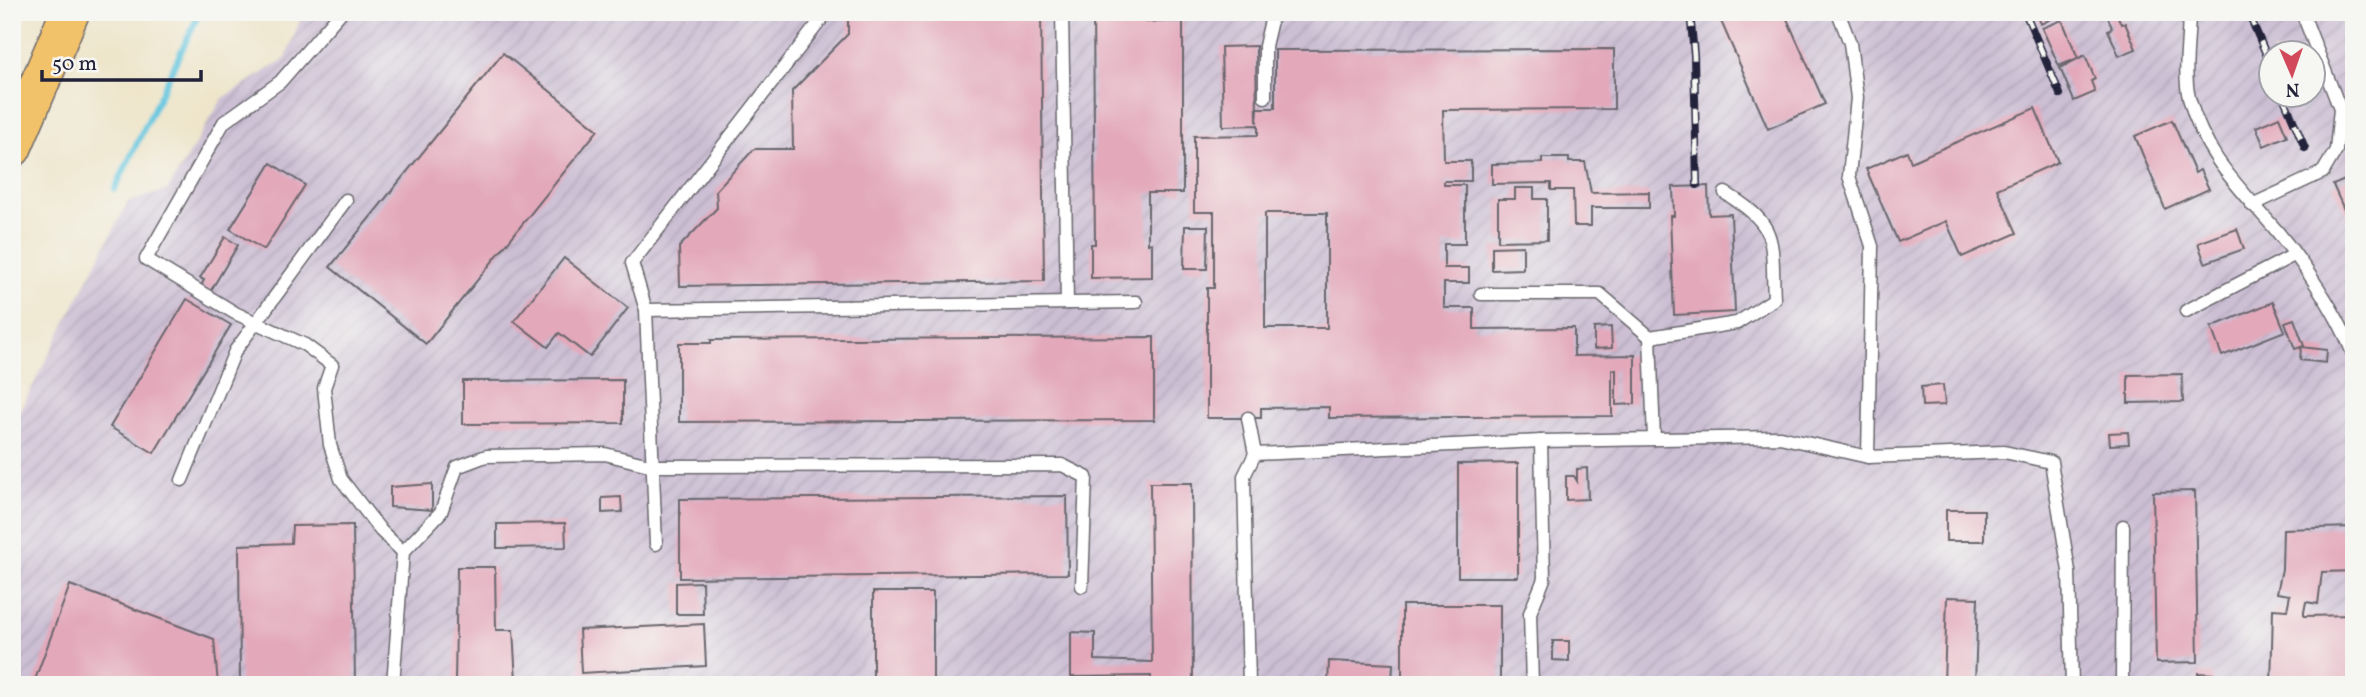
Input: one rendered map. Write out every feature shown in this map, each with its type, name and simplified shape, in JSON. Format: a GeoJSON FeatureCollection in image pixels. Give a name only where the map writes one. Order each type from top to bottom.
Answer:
{"type":"FeatureCollection","features":[{"type":"Feature","properties":{"kind":"highway"},"geometry":{"type":"LineString","coordinates":[[12,148],[70,12]]}},
{"type":"Feature","properties":{"kind":"lane"},"geometry":{"type":"LineString","coordinates":[[341,12],[280,82],[224,122],[146,260],[255,323],[305,345],[332,365],[324,388],[330,445],[341,480],[381,531],[403,552]]}},
{"type":"Feature","properties":{"kind":"lane"},"geometry":{"type":"LineString","coordinates":[[656,544],[646,310],[632,263],[827,12]]}},
{"type":"Feature","properties":{"kind":"lane"},"geometry":{"type":"LineString","coordinates":[[1062,12],[1067,303]]}},
{"type":"Feature","properties":{"kind":"lane"},"geometry":{"type":"LineString","coordinates":[[1265,97],[1265,46],[1273,12]]}},
{"type":"Feature","properties":{"kind":"lane"},"geometry":{"type":"LineString","coordinates":[[1838,12],[1850,44],[1857,98],[1849,177],[1871,246],[1868,457]]}},
{"type":"Feature","properties":{"kind":"lane"},"geometry":{"type":"LineString","coordinates":[[2189,12],[2188,94],[2202,136],[2231,182],[2294,255],[2315,284],[2354,357]]}},
{"type":"Feature","properties":{"kind":"lane"},"geometry":{"type":"LineString","coordinates":[[2252,205],[2323,172],[2336,150],[2340,108],[2302,12]]}},
{"type":"Feature","properties":{"kind":"lane"},"geometry":{"type":"LineString","coordinates":[[1650,337],[1737,323],[1773,299],[1771,236],[1755,211],[1725,193]]}},
{"type":"Feature","properties":{"kind":"lane"},"geometry":{"type":"LineString","coordinates":[[182,480],[235,351],[346,200]]}},
{"type":"Feature","properties":{"kind":"lane"},"geometry":{"type":"LineString","coordinates":[[2186,311],[2294,255]]}},
{"type":"Feature","properties":{"kind":"lane"},"geometry":{"type":"LineString","coordinates":[[1481,294],[1600,294],[1650,337],[1654,439]]}},
{"type":"Feature","properties":{"kind":"lane"},"geometry":{"type":"LineString","coordinates":[[646,310],[1136,302]]}},
{"type":"Feature","properties":{"kind":"lane"},"geometry":{"type":"LineString","coordinates":[[1248,418],[1255,454],[1244,476],[1248,685]]}},
{"type":"Feature","properties":{"kind":"lane"},"geometry":{"type":"LineString","coordinates":[[1255,454],[1541,442],[1780,437],[1868,457],[2004,452],[2051,462],[2069,570],[2072,685]]}},
{"type":"Feature","properties":{"kind":"lane"},"geometry":{"type":"LineString","coordinates":[[1532,685],[1530,613],[1544,579],[1541,442]]}},
{"type":"Feature","properties":{"kind":"lane"},"geometry":{"type":"LineString","coordinates":[[393,685],[403,552],[441,512],[457,467],[486,456],[606,454],[653,466],[1062,465],[1086,477],[1082,586]]}},
{"type":"Feature","properties":{"kind":"lane"},"geometry":{"type":"LineString","coordinates":[[2122,685],[2123,526]]}},
{"type":"Feature","properties":{"kind":"shaded area"},"geometry":{"type":"Polygon","coordinates":[[[303,12],[2354,12],[2354,685],[12,685],[12,426],[128,202],[168,190],[222,99],[286,58],[303,12]]]}},
{"type":"Feature","properties":{"kind":"building"},"geometry":{"type":"Polygon","coordinates":[[[1041,12],[1044,281],[680,286],[679,247],[717,208],[716,190],[754,149],[793,149],[792,91],[848,34],[848,14],[1041,12]]]}},
{"type":"Feature","properties":{"kind":"building"},"geometry":{"type":"Polygon","coordinates":[[[1093,12],[1146,12],[1146,22],[1183,21],[1183,193],[1148,193],[1148,244],[1152,243],[1152,277],[1091,278],[1091,244],[1095,244],[1093,12]]]}},
{"type":"Feature","properties":{"kind":"building"},"geometry":{"type":"Polygon","coordinates":[[[1717,12],[1784,12],[1825,104],[1768,129],[1717,12]]]}},
{"type":"Feature","properties":{"kind":"building"},"geometry":{"type":"Polygon","coordinates":[[[2036,12],[2048,12],[2051,19],[2041,24],[2036,12]]]}},
{"type":"Feature","properties":{"kind":"building"},"geometry":{"type":"Polygon","coordinates":[[[2106,12],[2116,12],[2121,24],[2125,23],[2136,49],[2119,56],[2108,30],[2112,28],[2106,12]]]}},
{"type":"Feature","properties":{"kind":"building"},"geometry":{"type":"Polygon","coordinates":[[[2062,20],[2078,58],[2059,66],[2042,28],[2062,20]]]}},
{"type":"Feature","properties":{"kind":"building"},"geometry":{"type":"Polygon","coordinates":[[[1256,46],[1257,123],[1258,108],[1275,108],[1275,50],[1614,49],[1614,109],[1443,110],[1444,161],[1471,161],[1471,181],[1444,181],[1444,185],[1465,185],[1465,244],[1444,244],[1444,268],[1469,268],[1469,283],[1444,283],[1444,308],[1474,308],[1474,329],[1574,328],[1574,356],[1635,355],[1635,404],[1616,405],[1616,370],[1612,370],[1612,416],[1329,418],[1329,407],[1261,408],[1261,418],[1207,418],[1207,288],[1214,288],[1214,212],[1194,212],[1194,136],[1258,135],[1258,125],[1223,126],[1221,47],[1256,46]],[[1265,213],[1265,328],[1327,328],[1327,213],[1265,213]]]}},
{"type":"Feature","properties":{"kind":"building"},"geometry":{"type":"Polygon","coordinates":[[[503,53],[598,130],[426,344],[330,267],[503,53]]]}},
{"type":"Feature","properties":{"kind":"building"},"geometry":{"type":"Polygon","coordinates":[[[2085,55],[2095,79],[2091,81],[2095,92],[2074,101],[2060,68],[2085,55]]]}},
{"type":"Feature","properties":{"kind":"building"},"geometry":{"type":"Polygon","coordinates":[[[2035,108],[2058,162],[1997,189],[2017,233],[1962,257],[1946,221],[1898,242],[1866,169],[1907,151],[1911,162],[2035,108]]]}},
{"type":"Feature","properties":{"kind":"building"},"geometry":{"type":"Polygon","coordinates":[[[2279,117],[2287,136],[2264,146],[2256,127],[2279,117]]]}},
{"type":"Feature","properties":{"kind":"building"},"geometry":{"type":"Polygon","coordinates":[[[2172,120],[2195,173],[2200,170],[2209,189],[2165,209],[2135,136],[2172,120]]]}},
{"type":"Feature","properties":{"kind":"building"},"geometry":{"type":"Polygon","coordinates":[[[1542,158],[1569,158],[1569,162],[1585,162],[1591,193],[1649,192],[1649,208],[1591,208],[1591,226],[1574,226],[1573,190],[1551,190],[1551,183],[1492,184],[1492,164],[1542,163],[1542,158]]]}},
{"type":"Feature","properties":{"kind":"building"},"geometry":{"type":"Polygon","coordinates":[[[271,163],[305,185],[264,250],[230,229],[271,163]]]}},
{"type":"Feature","properties":{"kind":"building"},"geometry":{"type":"Polygon","coordinates":[[[2354,176],[2354,232],[2333,185],[2354,176]]]}},
{"type":"Feature","properties":{"kind":"building"},"geometry":{"type":"Polygon","coordinates":[[[1708,186],[1709,215],[1731,214],[1735,312],[1674,315],[1670,216],[1674,216],[1673,187],[1708,186]]]}},
{"type":"Feature","properties":{"kind":"building"},"geometry":{"type":"Polygon","coordinates":[[[1515,188],[1534,188],[1534,199],[1547,199],[1547,240],[1498,241],[1498,199],[1515,199],[1515,188]]]}},
{"type":"Feature","properties":{"kind":"building"},"geometry":{"type":"Polygon","coordinates":[[[1185,226],[1208,226],[1207,269],[1184,269],[1185,226]]]}},
{"type":"Feature","properties":{"kind":"building"},"geometry":{"type":"Polygon","coordinates":[[[2237,229],[2244,249],[2205,263],[2198,243],[2237,229]]]}},
{"type":"Feature","properties":{"kind":"building"},"geometry":{"type":"Polygon","coordinates":[[[225,237],[238,245],[210,292],[201,286],[204,280],[200,278],[225,237]]]}},
{"type":"Feature","properties":{"kind":"building"},"geometry":{"type":"Polygon","coordinates":[[[1523,246],[1523,269],[1492,270],[1492,247],[1523,246]]]}},
{"type":"Feature","properties":{"kind":"building"},"geometry":{"type":"Polygon","coordinates":[[[564,258],[628,308],[590,357],[559,333],[548,347],[514,321],[564,258]]]}},
{"type":"Feature","properties":{"kind":"building"},"geometry":{"type":"Polygon","coordinates":[[[187,299],[231,325],[154,453],[110,427],[187,299]]]}},
{"type":"Feature","properties":{"kind":"building"},"geometry":{"type":"Polygon","coordinates":[[[2273,302],[2285,331],[2222,356],[2211,327],[2273,302]]]}},
{"type":"Feature","properties":{"kind":"building"},"geometry":{"type":"Polygon","coordinates":[[[2294,319],[2304,346],[2295,349],[2285,322],[2294,319]]]}},
{"type":"Feature","properties":{"kind":"building"},"geometry":{"type":"Polygon","coordinates":[[[1611,327],[1612,348],[1594,349],[1594,328],[1611,327]]]}},
{"type":"Feature","properties":{"kind":"building"},"geometry":{"type":"Polygon","coordinates":[[[1154,337],[1154,420],[679,422],[679,343],[711,343],[711,340],[1154,337]]]}},
{"type":"Feature","properties":{"kind":"building"},"geometry":{"type":"Polygon","coordinates":[[[2301,347],[2327,350],[2326,363],[2300,360],[2301,347]]]}},
{"type":"Feature","properties":{"kind":"building"},"geometry":{"type":"Polygon","coordinates":[[[2182,374],[2183,402],[2128,403],[2128,375],[2182,374]]]}},
{"type":"Feature","properties":{"kind":"building"},"geometry":{"type":"Polygon","coordinates":[[[623,380],[623,423],[463,424],[463,381],[623,380]]]}},
{"type":"Feature","properties":{"kind":"building"},"geometry":{"type":"Polygon","coordinates":[[[1943,385],[1945,405],[1922,406],[1921,387],[1943,385]]]}},
{"type":"Feature","properties":{"kind":"building"},"geometry":{"type":"Polygon","coordinates":[[[2128,432],[2129,444],[2110,445],[2109,433],[2128,432]]]}},
{"type":"Feature","properties":{"kind":"building"},"geometry":{"type":"Polygon","coordinates":[[[1518,463],[1518,577],[1458,577],[1458,464],[1518,463]]]}},
{"type":"Feature","properties":{"kind":"building"},"geometry":{"type":"Polygon","coordinates":[[[1587,468],[1588,499],[1566,500],[1566,476],[1574,476],[1577,481],[1577,469],[1587,468]]]}},
{"type":"Feature","properties":{"kind":"building"},"geometry":{"type":"Polygon","coordinates":[[[1150,483],[1192,483],[1193,685],[1151,685],[1151,676],[1071,677],[1071,632],[1095,633],[1095,660],[1152,662],[1150,483]]]}},
{"type":"Feature","properties":{"kind":"building"},"geometry":{"type":"Polygon","coordinates":[[[432,484],[432,510],[390,507],[390,487],[432,484]]]}},
{"type":"Feature","properties":{"kind":"building"},"geometry":{"type":"Polygon","coordinates":[[[2195,491],[2198,662],[2156,663],[2153,492],[2195,491]]]}},
{"type":"Feature","properties":{"kind":"building"},"geometry":{"type":"Polygon","coordinates":[[[1067,496],[1068,574],[680,578],[680,499],[1067,496]]]}},
{"type":"Feature","properties":{"kind":"building"},"geometry":{"type":"Polygon","coordinates":[[[621,497],[622,512],[602,513],[602,498],[621,497]]]}},
{"type":"Feature","properties":{"kind":"building"},"geometry":{"type":"Polygon","coordinates":[[[1946,510],[1984,510],[1984,541],[1946,541],[1946,510]]]}},
{"type":"Feature","properties":{"kind":"building"},"geometry":{"type":"Polygon","coordinates":[[[565,523],[566,547],[497,548],[497,524],[565,523]]]}},
{"type":"Feature","properties":{"kind":"building"},"geometry":{"type":"Polygon","coordinates":[[[353,525],[355,685],[240,685],[239,545],[291,543],[292,526],[353,525]]]}},
{"type":"Feature","properties":{"kind":"building"},"geometry":{"type":"Polygon","coordinates":[[[2354,527],[2354,571],[2322,572],[2318,604],[2306,602],[2304,616],[2354,615],[2354,685],[2271,685],[2273,609],[2287,610],[2290,595],[2277,593],[2282,569],[2283,529],[2354,527]]]}},
{"type":"Feature","properties":{"kind":"building"},"geometry":{"type":"Polygon","coordinates":[[[457,567],[495,567],[496,630],[513,630],[516,681],[455,682],[457,567]]]}},
{"type":"Feature","properties":{"kind":"building"},"geometry":{"type":"Polygon","coordinates":[[[702,582],[703,614],[676,614],[676,583],[702,582]]]}},
{"type":"Feature","properties":{"kind":"building"},"geometry":{"type":"Polygon","coordinates":[[[70,585],[214,639],[218,685],[33,685],[70,585]]]}},
{"type":"Feature","properties":{"kind":"building"},"geometry":{"type":"Polygon","coordinates":[[[873,592],[933,592],[933,685],[873,685],[873,592]]]}},
{"type":"Feature","properties":{"kind":"building"},"geometry":{"type":"Polygon","coordinates":[[[1947,597],[1978,598],[1975,684],[1944,683],[1947,597]]]}},
{"type":"Feature","properties":{"kind":"building"},"geometry":{"type":"Polygon","coordinates":[[[1402,605],[1500,605],[1500,685],[1402,685],[1402,605]]]}},
{"type":"Feature","properties":{"kind":"building"},"geometry":{"type":"Polygon","coordinates":[[[704,624],[706,666],[581,673],[579,630],[704,624]]]}},
{"type":"Feature","properties":{"kind":"building"},"geometry":{"type":"Polygon","coordinates":[[[1553,641],[1569,641],[1569,661],[1553,660],[1553,641]]]}},
{"type":"Feature","properties":{"kind":"building"},"geometry":{"type":"Polygon","coordinates":[[[1329,661],[1393,664],[1392,685],[1328,685],[1329,661]]]}},
{"type":"Feature","properties":{"kind":"building"},"geometry":{"type":"Polygon","coordinates":[[[2198,673],[2213,674],[2213,685],[2198,685],[2198,673]]]}},
{"type":"Feature","properties":{"kind":"building"},"geometry":{"type":"Polygon","coordinates":[[[2030,680],[2054,680],[2054,685],[2031,685],[2030,680]]]}},
{"type":"Feature","properties":{"kind":"building"},"geometry":{"type":"Polygon","coordinates":[[[1073,682],[1112,682],[1112,685],[1073,685],[1073,682]]]}},
{"type":"Feature","properties":{"kind":"waterway"},"geometry":{"type":"LineString","coordinates":[[115,189],[200,12]]}},
{"type":"Feature","properties":{"kind":"railway"},"geometry":{"type":"LineString","coordinates":[[1690,12],[1694,55],[1697,185]]}},
{"type":"Feature","properties":{"kind":"railway"},"geometry":{"type":"LineString","coordinates":[[2025,12],[2060,94]]}},
{"type":"Feature","properties":{"kind":"railway"},"geometry":{"type":"LineString","coordinates":[[2248,12],[2259,38]]}},
{"type":"Feature","properties":{"kind":"railway"},"geometry":{"type":"LineString","coordinates":[[2288,108],[2305,148]]}}]}
